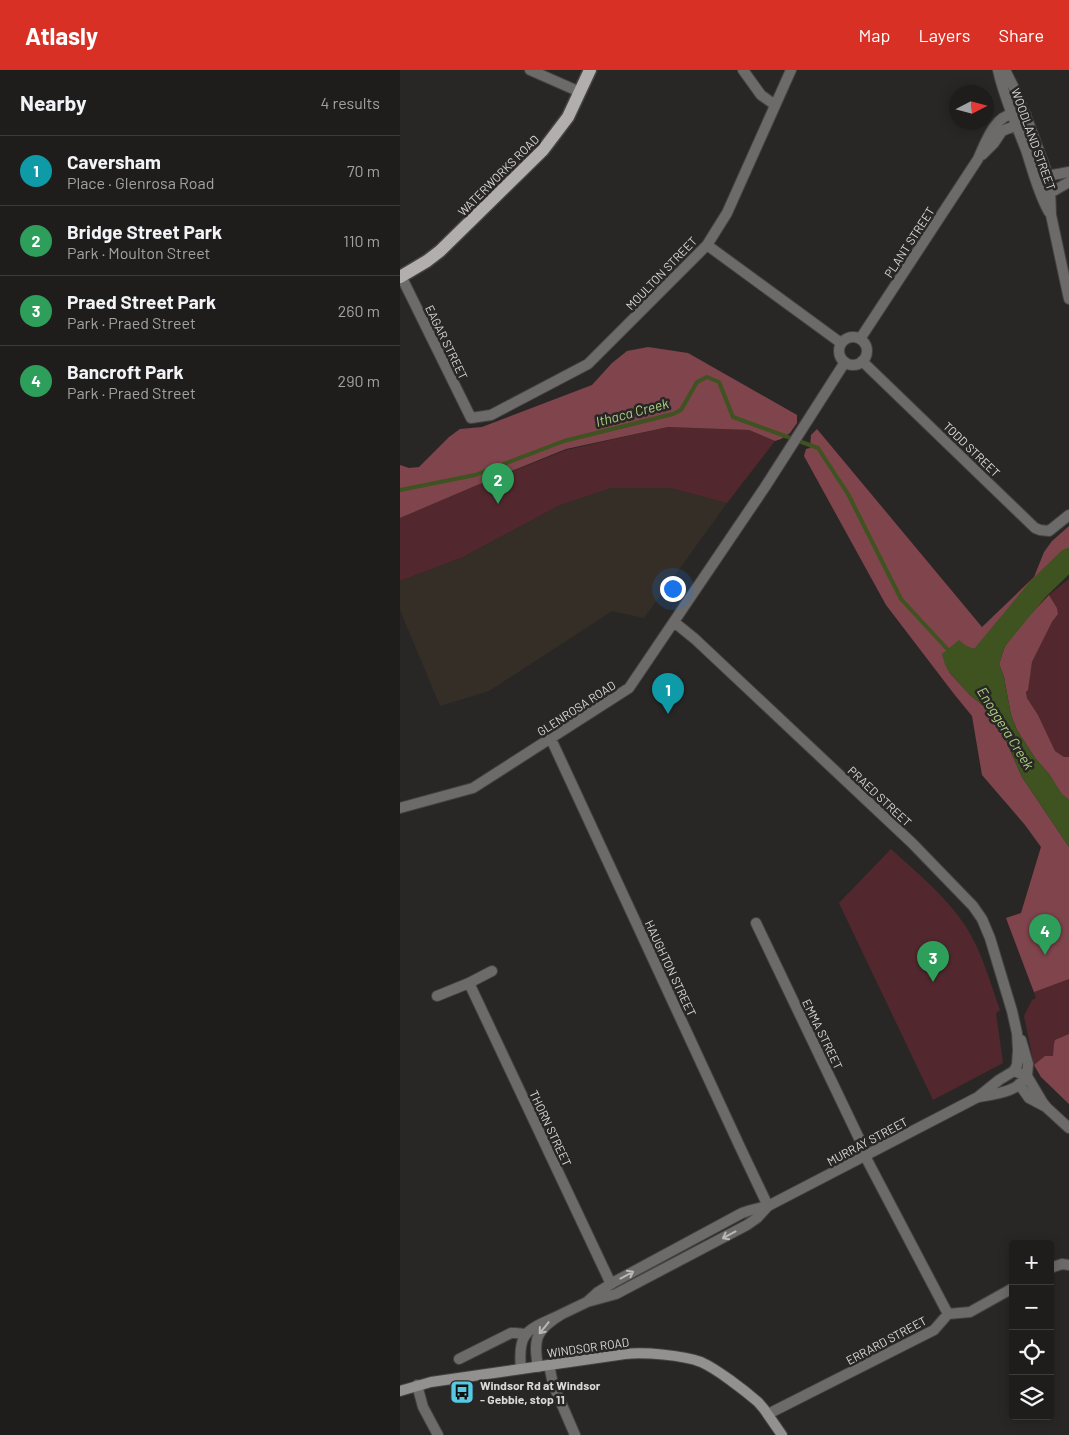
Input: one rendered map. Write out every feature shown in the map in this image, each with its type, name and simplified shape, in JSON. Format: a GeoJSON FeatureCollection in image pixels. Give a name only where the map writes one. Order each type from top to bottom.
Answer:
{"type":"FeatureCollection","features":[{"type":"Feature","properties":{"kind":"main road","name":"WATERWORKS ROAD"},"geometry":{"type":"LineString","coordinates":[[400,276],[427,262],[440,252],[543,150],[568,117],[590,70]]}},
{"type":"Feature","properties":{"kind":"main road","name":"WINDSOR ROAD"},"geometry":{"type":"LineString","coordinates":[[400,1391],[416,1385],[521,1369],[637,1353],[652,1354],[694,1360],[709,1366],[762,1405],[782,1435]]}},
{"type":"Feature","properties":{"kind":"street"},"geometry":{"type":"LineString","coordinates":[[530,70],[580,92]]}},
{"type":"Feature","properties":{"kind":"street"},"geometry":{"type":"LineString","coordinates":[[743,70],[761,95],[775,105]]}},
{"type":"Feature","properties":{"kind":"street","name":"MOULTON STREET"},"geometry":{"type":"LineString","coordinates":[[471,418],[491,415],[588,364],[707,245],[727,214],[791,70]]}},
{"type":"Feature","properties":{"kind":"street","name":"WOODLAND STREET"},"geometry":{"type":"LineString","coordinates":[[998,70],[1002,89],[1017,125],[1045,206],[1051,215]]}},
{"type":"Feature","properties":{"kind":"street","name":"WOODLAND STREET"},"geometry":{"type":"LineString","coordinates":[[1005,70],[1026,115],[1048,176],[1051,215],[1069,299]]}},
{"type":"Feature","properties":{"kind":"street"},"geometry":{"type":"LineString","coordinates":[[1012,114],[1026,115]]}},
{"type":"Feature","properties":{"kind":"street","name":"PLANT STREET"},"geometry":{"type":"LineString","coordinates":[[860,339],[978,159],[993,128],[1012,114]]}},
{"type":"Feature","properties":{"kind":"street","name":"PLANT STREET"},"geometry":{"type":"LineString","coordinates":[[978,159],[992,145],[1002,131],[1017,125],[1026,115]]}},
{"type":"Feature","properties":{"kind":"street"},"geometry":{"type":"LineString","coordinates":[[1069,172],[1048,176],[1038,187],[1050,193],[1069,182]]}},
{"type":"Feature","properties":{"kind":"street"},"geometry":{"type":"LineString","coordinates":[[707,245],[841,343]]}},
{"type":"Feature","properties":{"kind":"street","name":"EAGAR STREET"},"geometry":{"type":"LineString","coordinates":[[400,276],[471,418]]}},
{"type":"Feature","properties":{"kind":"street"},"geometry":{"type":"LineString","coordinates":[[850,337],[864,341],[867,349],[865,357],[862,361],[854,364],[845,362],[839,353],[841,343],[850,337]]}},
{"type":"Feature","properties":{"kind":"street","name":"TODD STREET"},"geometry":{"type":"LineString","coordinates":[[862,361],[1035,528],[1049,531],[1069,516]]}},
{"type":"Feature","properties":{"kind":"street","name":"GLENROSA ROAD"},"geometry":{"type":"LineString","coordinates":[[400,808],[473,788],[629,688],[790,449],[845,362]]}},
{"type":"Feature","properties":{"kind":"street","name":"PRAED STREET"},"geometry":{"type":"LineString","coordinates":[[674,622],[695,639],[898,830],[968,899],[982,919],[990,938],[1027,1059],[1028,1067],[1023,1080]]}},
{"type":"Feature","properties":{"kind":"street","name":"HAUGHTON STREET"},"geometry":{"type":"LineString","coordinates":[[551,739],[768,1206]]}},
{"type":"Feature","properties":{"kind":"street","name":"EMMA STREET"},"geometry":{"type":"LineString","coordinates":[[756,923],[866,1156],[948,1314]]}},
{"type":"Feature","properties":{"kind":"street"},"geometry":{"type":"LineString","coordinates":[[437,996],[492,971]]}},
{"type":"Feature","properties":{"kind":"street","name":"THORN STREET"},"geometry":{"type":"LineString","coordinates":[[469,983],[616,1294]]}},
{"type":"Feature","properties":{"kind":"street","name":"PRAED STREET"},"geometry":{"type":"LineString","coordinates":[[1014,1071],[1018,1055],[1015,1024]]}},
{"type":"Feature","properties":{"kind":"street"},"geometry":{"type":"LineString","coordinates":[[1014,1071],[1042,1103],[1069,1128]]}},
{"type":"Feature","properties":{"kind":"street","name":"MURRAY STREET"},"geometry":{"type":"LineString","coordinates":[[587,1302],[611,1284],[742,1213],[768,1206],[978,1097],[998,1080],[1014,1071]]}},
{"type":"Feature","properties":{"kind":"street","name":"MURRAY STREET"},"geometry":{"type":"LineString","coordinates":[[978,1097],[1004,1092],[1023,1080]]}},
{"type":"Feature","properties":{"kind":"street","name":"MURRAY STREET"},"geometry":{"type":"LineString","coordinates":[[459,1359],[511,1333],[525,1334],[532,1328],[587,1302],[616,1294],[747,1226],[768,1206]]}},
{"type":"Feature","properties":{"kind":"street"},"geometry":{"type":"LineString","coordinates":[[1054,1266],[1068,1265]]}},
{"type":"Feature","properties":{"kind":"street"},"geometry":{"type":"LineString","coordinates":[[948,1314],[970,1312],[1009,1290]]}},
{"type":"Feature","properties":{"kind":"street","name":"MURRAY STREET"},"geometry":{"type":"LineString","coordinates":[[538,1367],[535,1347],[538,1337],[545,1326],[562,1314]]}},
{"type":"Feature","properties":{"kind":"street","name":"ERRARD STREET"},"geometry":{"type":"LineString","coordinates":[[768,1414],[934,1330],[948,1314]]}},
{"type":"Feature","properties":{"kind":"street"},"geometry":{"type":"LineString","coordinates":[[521,1369],[521,1341],[525,1334]]}},
{"type":"Feature","properties":{"kind":"street"},"geometry":{"type":"LineString","coordinates":[[549,1365],[552,1384],[576,1435]]}},
{"type":"Feature","properties":{"kind":"street"},"geometry":{"type":"LineString","coordinates":[[416,1385],[423,1407],[438,1435]]}},
{"type":"Feature","properties":{"kind":"shaded area"},"geometry":{"type":"Polygon","coordinates":[[[648,347],[688,353],[797,415],[797,423],[790,433],[775,441],[749,430],[668,427],[566,449],[400,518],[400,465],[409,468],[419,467],[449,437],[460,429],[482,427],[592,385],[612,363],[627,351],[648,347]]]}},
{"type":"Feature","properties":{"kind":"shaded area"},"geometry":{"type":"Polygon","coordinates":[[[668,427],[749,430],[775,441],[727,503],[670,488],[611,488],[560,505],[463,557],[400,581],[400,518],[566,450],[668,427]]]}},
{"type":"Feature","properties":{"kind":"shaded area"},"geometry":{"type":"Polygon","coordinates":[[[817,429],[982,627],[1034,577],[1044,552],[1052,541],[1069,526],[1069,553],[1040,582],[989,643],[975,649],[966,647],[949,672],[970,695],[986,708],[1003,734],[1022,777],[1069,847],[1069,979],[1034,992],[1006,918],[1021,913],[1041,847],[1025,825],[982,775],[972,716],[886,605],[804,456],[806,449],[810,448],[811,435],[817,429]]]}},
{"type":"Feature","properties":{"kind":"shaded area"},"geometry":{"type":"Polygon","coordinates":[[[611,488],[670,488],[727,503],[644,618],[612,611],[489,691],[440,706],[400,610],[400,581],[463,557],[560,505],[611,488]]]}},
{"type":"Feature","properties":{"kind":"shaded area"},"geometry":{"type":"Polygon","coordinates":[[[1069,579],[1069,757],[1064,757],[1055,751],[1038,715],[1027,698],[1026,691],[1032,662],[1058,614],[1057,608],[1049,595],[1069,579]]]}},
{"type":"Feature","properties":{"kind":"shaded area"},"geometry":{"type":"Polygon","coordinates":[[[1049,595],[1057,608],[1058,614],[1032,662],[1028,690],[1026,692],[1027,698],[1038,715],[1055,751],[1064,757],[1069,757],[1069,800],[1062,795],[1017,730],[1011,715],[1004,677],[999,664],[1005,646],[1028,617],[1049,595]]]}},
{"type":"Feature","properties":{"kind":"shaded area"},"geometry":{"type":"Polygon","coordinates":[[[1041,847],[1069,847],[1069,1104],[1041,1077],[1034,1065],[1024,1016],[1032,1000],[1036,998],[1006,918],[1021,913],[1041,847]]]}},
{"type":"Feature","properties":{"kind":"shaded area"},"geometry":{"type":"Polygon","coordinates":[[[891,849],[941,895],[966,927],[981,957],[1000,1010],[996,1013],[1003,1063],[933,1100],[839,903],[891,849]]]}},
{"type":"Feature","properties":{"kind":"shaded area"},"geometry":{"type":"Polygon","coordinates":[[[1069,1034],[1069,1104],[1041,1077],[1034,1065],[1045,1056],[1053,1056],[1055,1040],[1069,1034]]]}},
{"type":"Feature","properties":{"kind":"water"},"geometry":{"type":"Polygon","coordinates":[[[1000,631],[1009,641],[1005,646],[999,664],[1004,677],[1011,715],[1017,730],[1035,758],[1049,774],[1062,794],[1069,800],[1069,847],[1022,777],[1003,734],[986,708],[970,695],[945,665],[942,654],[959,640],[972,648],[982,648],[1000,631]]]}},
{"type":"Feature","properties":{"kind":"waterway","name":"Ithaca Creek"},"geometry":{"type":"LineString","coordinates":[[400,490],[475,475],[564,441],[673,414],[681,410],[697,382],[707,377],[719,382],[733,417],[818,448],[848,494],[901,599],[950,652]]}},
{"type":"Feature","properties":{"kind":"waterway","name":"Enoggera Creek"},"geometry":{"type":"LineString","coordinates":[[984,656],[1038,589],[1069,559]]}},
{"type":"Feature","properties":{"kind":"place","name":"Bridge Street Park"},"geometry":{"type":"Point","coordinates":[498,504]}},
{"type":"Feature","properties":{"kind":"place","name":"Caversham"},"geometry":{"type":"Point","coordinates":[668,714]}},
{"type":"Feature","properties":{"kind":"place","name":"Bancroft Park"},"geometry":{"type":"Point","coordinates":[1045,955]}},
{"type":"Feature","properties":{"kind":"place","name":"Praed Street Park"},"geometry":{"type":"Point","coordinates":[933,982]}},
{"type":"Feature","properties":{"kind":"place","name":"Windsor Rd at Windsor - Gebbie, stop 11"},"geometry":{"type":"Point","coordinates":[462,1392]}}]}
